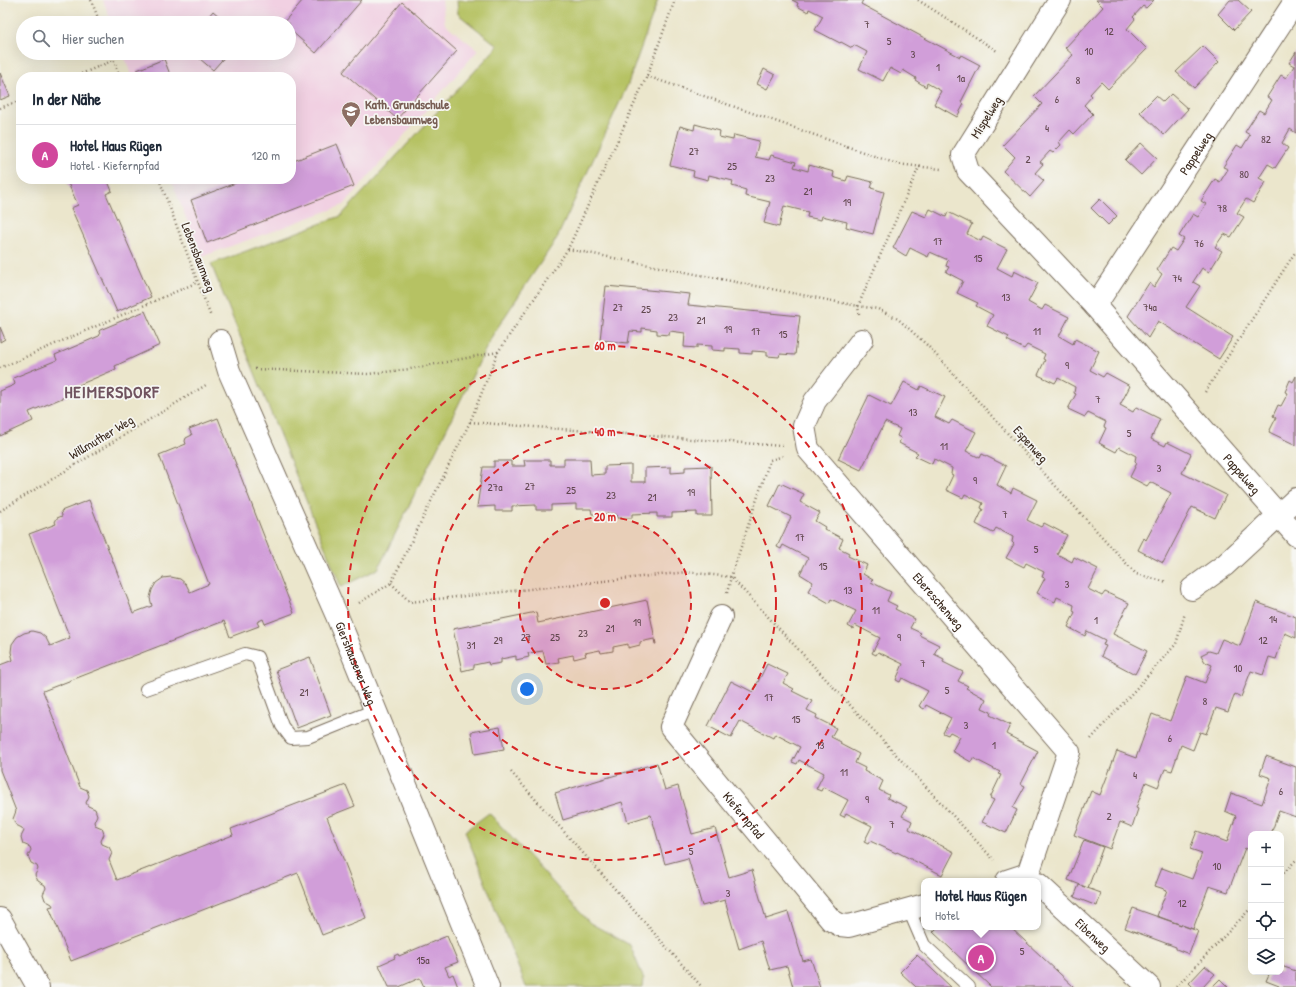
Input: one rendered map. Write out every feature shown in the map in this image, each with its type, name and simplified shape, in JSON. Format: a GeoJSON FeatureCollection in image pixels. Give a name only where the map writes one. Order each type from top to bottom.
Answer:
{"type":"FeatureCollection","features":[{"type":"Feature","properties":{"kind":"street","name":"Mispelweg"},"geometry":{"type":"LineString","coordinates":[[968,171],[963,155],[1060,0]]}},
{"type":"Feature","properties":{"kind":"street","name":"Pappelweg"},"geometry":{"type":"LineString","coordinates":[[1095,306],[1296,0]]}},
{"type":"Feature","properties":{"kind":"street","name":"Pappelweg"},"geometry":{"type":"LineString","coordinates":[[968,171],[1095,306],[1296,535]]}},
{"type":"Feature","properties":{"kind":"street"},"geometry":{"type":"LineString","coordinates":[[808,449],[804,426],[816,401],[862,340]]}},
{"type":"Feature","properties":{"kind":"street","name":"Giershausener Weg"},"geometry":{"type":"LineString","coordinates":[[220,341],[229,371],[336,616],[488,987]]}},
{"type":"Feature","properties":{"kind":"street","name":"Ebereschenweg"},"geometry":{"type":"LineString","coordinates":[[808,449],[1069,752]]}},
{"type":"Feature","properties":{"kind":"street"},"geometry":{"type":"LineString","coordinates":[[1192,589],[1225,565],[1296,499]]}},
{"type":"Feature","properties":{"kind":"street","name":"Kiefernpfad"},"geometry":{"type":"LineString","coordinates":[[721,617],[671,727],[831,920],[840,925],[849,926],[916,907]]}},
{"type":"Feature","properties":{"kind":"street"},"geometry":{"type":"LineString","coordinates":[[1025,878],[1069,752]]}},
{"type":"Feature","properties":{"kind":"street","name":"Eibenweg"},"geometry":{"type":"LineString","coordinates":[[1041,895],[1148,987]]}},
{"type":"Feature","properties":{"kind":"street"},"geometry":{"type":"LineString","coordinates":[[0,920],[38,987]]}},
{"type":"Feature","properties":{"kind":"lane"},"geometry":{"type":"LineString","coordinates":[[146,689],[245,654],[257,657],[282,726],[291,738],[308,737],[375,710]]}},
{"type":"Feature","properties":{"kind":"lane"},"geometry":{"type":"LineString","coordinates":[[916,907],[924,945],[969,987]]}},
{"type":"Feature","properties":{"kind":"path"},"geometry":{"type":"LineString","coordinates":[[91,0],[97,16]]}},
{"type":"Feature","properties":{"kind":"path"},"geometry":{"type":"LineString","coordinates":[[336,616],[391,583],[470,422],[498,352],[568,249],[647,76],[675,0]]}},
{"type":"Feature","properties":{"kind":"path"},"geometry":{"type":"LineString","coordinates":[[918,0],[1019,65]]}},
{"type":"Feature","properties":{"kind":"path"},"geometry":{"type":"LineString","coordinates":[[86,72],[114,60],[118,72]]}},
{"type":"Feature","properties":{"kind":"path"},"geometry":{"type":"LineString","coordinates":[[647,76],[897,164],[968,171]]}},
{"type":"Feature","properties":{"kind":"path"},"geometry":{"type":"LineString","coordinates":[[0,108],[16,102]]}},
{"type":"Feature","properties":{"kind":"path"},"geometry":{"type":"LineString","coordinates":[[862,340],[858,306],[919,167],[968,171]]}},
{"type":"Feature","properties":{"kind":"path","name":"Lebensbaumweg"},"geometry":{"type":"LineString","coordinates":[[161,184],[220,341]]}},
{"type":"Feature","properties":{"kind":"path","name":"Espenweg"},"geometry":{"type":"LineString","coordinates":[[568,249],[878,309],[898,319],[928,345],[1136,574],[1192,589]]}},
{"type":"Feature","properties":{"kind":"path"},"geometry":{"type":"LineString","coordinates":[[1191,414],[1296,251]]}},
{"type":"Feature","properties":{"kind":"path"},"geometry":{"type":"LineString","coordinates":[[0,368],[198,282]]}},
{"type":"Feature","properties":{"kind":"path","name":"Willmuther Weg"},"geometry":{"type":"LineString","coordinates":[[0,510],[229,371],[258,368],[368,374],[410,369],[498,352]]}},
{"type":"Feature","properties":{"kind":"path"},"geometry":{"type":"LineString","coordinates":[[470,422],[761,444],[808,449]]}},
{"type":"Feature","properties":{"kind":"path"},"geometry":{"type":"LineString","coordinates":[[721,617],[731,577],[770,460],[808,449]]}},
{"type":"Feature","properties":{"kind":"path"},"geometry":{"type":"LineString","coordinates":[[391,583],[410,602],[687,572],[731,577],[1022,878]]}},
{"type":"Feature","properties":{"kind":"path"},"geometry":{"type":"LineString","coordinates":[[1069,752],[1090,739],[1176,644],[1192,589]]}},
{"type":"Feature","properties":{"kind":"path"},"geometry":{"type":"LineString","coordinates":[[511,772],[702,987]]}},
{"type":"Feature","properties":{"kind":"path"},"geometry":{"type":"LineString","coordinates":[[1284,873],[1296,860]]}},
{"type":"Feature","properties":{"kind":"path"},"geometry":{"type":"LineString","coordinates":[[1176,987],[1248,911]]}},
{"type":"Feature","properties":{"kind":"shaded area","name":"Kath. Grundschule Lebensbaumweg"},"geometry":{"type":"Polygon","coordinates":[[[103,0],[442,0],[445,24],[478,50],[344,205],[201,257],[173,184],[296,184],[296,72],[130,72],[126,60],[296,60],[296,16],[109,16],[103,0]]]}},
{"type":"Feature","properties":{"kind":"green space"},"geometry":{"type":"Polygon","coordinates":[[[457,0],[658,0],[628,84],[557,238],[492,336],[378,569],[341,587],[211,264],[341,216],[498,46],[458,14],[457,0]]]}},
{"type":"Feature","properties":{"kind":"green space"},"geometry":{"type":"Polygon","coordinates":[[[489,813],[590,923],[630,945],[644,979],[643,987],[526,987],[465,831],[489,813]]]}},
{"type":"Feature","properties":{"kind":"building"},"geometry":{"type":"Polygon","coordinates":[[[303,0],[362,0],[316,53],[296,35],[296,16],[289,16],[303,0]]]}},
{"type":"Feature","properties":{"kind":"building"},"geometry":{"type":"Polygon","coordinates":[[[792,0],[863,0],[861,4],[960,57],[961,55],[980,65],[961,102],[964,104],[957,117],[934,104],[941,91],[927,83],[926,87],[915,80],[916,78],[903,70],[901,74],[890,68],[883,81],[859,69],[867,52],[854,45],[852,48],[841,42],[840,43],[815,30],[823,16],[809,9],[808,12],[797,6],[798,3],[792,0]]]}},
{"type":"Feature","properties":{"kind":"building"},"geometry":{"type":"Polygon","coordinates":[[[1096,0],[1154,0],[1146,8],[1143,6],[1133,17],[1135,19],[1127,29],[1147,49],[1108,89],[1101,82],[1090,94],[1092,96],[1084,105],[1093,114],[1074,134],[1070,130],[1059,142],[1061,145],[1053,153],[1050,151],[1040,162],[1043,164],[1035,173],[1044,181],[1030,197],[1003,171],[1015,157],[1003,145],[1042,104],[1034,96],[1073,55],[1065,48],[1103,7],[1096,0]]]}},
{"type":"Feature","properties":{"kind":"building"},"geometry":{"type":"Polygon","coordinates":[[[1230,0],[1238,0],[1251,12],[1234,30],[1218,14],[1230,0]]]}},
{"type":"Feature","properties":{"kind":"building"},"geometry":{"type":"Polygon","coordinates":[[[402,2],[457,51],[397,119],[343,72],[402,2]]]}},
{"type":"Feature","properties":{"kind":"building"},"geometry":{"type":"Polygon","coordinates":[[[213,11],[219,16],[209,16],[213,11]]]}},
{"type":"Feature","properties":{"kind":"building"},"geometry":{"type":"Polygon","coordinates":[[[1203,46],[1219,62],[1194,88],[1176,72],[1203,46]]]}},
{"type":"Feature","properties":{"kind":"building"},"geometry":{"type":"Polygon","coordinates":[[[1296,52],[1296,133],[1290,129],[1282,143],[1288,148],[1275,168],[1268,164],[1259,178],[1266,182],[1253,203],[1246,199],[1237,213],[1244,217],[1231,237],[1224,234],[1215,247],[1222,251],[1209,272],[1202,268],[1193,282],[1200,286],[1186,307],[1233,337],[1219,359],[1158,321],[1148,338],[1128,316],[1149,283],[1154,287],[1162,274],[1157,270],[1171,248],[1176,251],[1184,239],[1179,236],[1193,214],[1198,217],[1206,204],[1201,201],[1215,179],[1220,182],[1228,169],[1223,167],[1237,145],[1242,148],[1250,135],[1245,132],[1259,110],[1264,113],[1272,100],[1267,97],[1281,75],[1286,78],[1294,66],[1289,63],[1296,52]]]}},
{"type":"Feature","properties":{"kind":"building"},"geometry":{"type":"Polygon","coordinates":[[[164,60],[169,72],[138,72],[137,70],[164,60]]]}},
{"type":"Feature","properties":{"kind":"building"},"geometry":{"type":"Polygon","coordinates":[[[201,60],[222,60],[213,70],[201,60]]]}},
{"type":"Feature","properties":{"kind":"building"},"geometry":{"type":"Polygon","coordinates":[[[764,69],[775,75],[767,89],[757,84],[764,69]]]}},
{"type":"Feature","properties":{"kind":"building"},"geometry":{"type":"Polygon","coordinates":[[[0,73],[10,96],[0,100],[0,73]]]}},
{"type":"Feature","properties":{"kind":"building"},"geometry":{"type":"Polygon","coordinates":[[[1171,94],[1188,109],[1164,135],[1140,112],[1156,96],[1163,102],[1171,94]]]}},
{"type":"Feature","properties":{"kind":"building"},"geometry":{"type":"Polygon","coordinates":[[[695,124],[720,131],[719,137],[733,140],[734,135],[759,141],[755,157],[769,160],[771,155],[796,162],[794,167],[808,171],[809,165],[834,172],[833,177],[846,181],[848,176],[873,182],[871,188],[884,192],[873,234],[846,227],[847,222],[822,216],[821,220],[807,217],[808,212],[784,206],[779,227],[764,223],[770,202],[745,196],[746,190],[732,186],[733,181],[709,175],[708,180],[693,176],[694,171],[670,165],[680,126],[694,130],[695,124]]]}},
{"type":"Feature","properties":{"kind":"building"},"geometry":{"type":"Polygon","coordinates":[[[1141,143],[1157,158],[1141,175],[1125,160],[1141,143]]]}},
{"type":"Feature","properties":{"kind":"building"},"geometry":{"type":"Polygon","coordinates":[[[337,144],[354,186],[207,243],[191,200],[233,184],[296,184],[296,160],[337,144]]]}},
{"type":"Feature","properties":{"kind":"building"},"geometry":{"type":"Polygon","coordinates":[[[68,184],[109,184],[112,191],[106,194],[151,297],[117,312],[71,208],[78,205],[68,184]]]}},
{"type":"Feature","properties":{"kind":"building"},"geometry":{"type":"Polygon","coordinates":[[[1100,199],[1117,216],[1108,225],[1091,208],[1100,199]]]}},
{"type":"Feature","properties":{"kind":"building"},"geometry":{"type":"Polygon","coordinates":[[[930,209],[946,217],[948,212],[972,224],[967,234],[981,241],[983,237],[1007,249],[997,268],[1012,276],[1014,271],[1038,283],[1028,302],[1042,310],[1045,305],[1069,317],[1059,336],[1073,344],[1075,339],[1099,351],[1090,370],[1103,377],[1106,373],[1130,386],[1120,405],[1133,412],[1136,407],[1160,419],[1151,439],[1165,446],[1167,442],[1191,454],[1182,473],[1226,495],[1215,518],[1192,507],[1163,563],[1138,550],[1144,538],[1146,540],[1171,493],[1150,482],[1147,486],[1130,477],[1137,463],[1135,461],[1136,456],[1119,447],[1116,452],[1099,443],[1106,428],[1104,427],[1106,422],[1088,413],[1085,417],[1068,409],[1076,394],[1074,393],[1075,387],[1058,378],[1055,383],[1038,375],[1045,360],[1043,359],[1045,354],[1027,345],[1024,349],[1007,340],[1009,337],[987,326],[993,315],[976,306],[978,303],[957,293],[963,281],[946,272],[949,267],[946,266],[948,260],[930,252],[928,257],[910,248],[906,256],[893,248],[912,211],[926,217],[930,209]]]}},
{"type":"Feature","properties":{"kind":"building"},"geometry":{"type":"Polygon","coordinates":[[[606,286],[690,294],[688,305],[800,316],[795,355],[780,354],[779,357],[767,356],[767,352],[752,351],[752,354],[740,353],[740,349],[725,348],[725,351],[712,350],[712,346],[697,345],[697,348],[684,347],[685,333],[670,331],[669,335],[657,334],[657,330],[642,328],[642,332],[630,331],[628,343],[600,340],[606,286]]]}},
{"type":"Feature","properties":{"kind":"building"},"geometry":{"type":"Polygon","coordinates":[[[145,311],[160,345],[115,366],[116,369],[72,388],[74,393],[29,412],[33,421],[0,436],[0,391],[15,384],[13,378],[57,360],[55,355],[99,336],[100,330],[145,311]]]}},
{"type":"Feature","properties":{"kind":"building"},"geometry":{"type":"Polygon","coordinates":[[[0,327],[5,339],[0,342],[0,327]]]}},
{"type":"Feature","properties":{"kind":"building"},"geometry":{"type":"Polygon","coordinates":[[[1296,376],[1296,445],[1269,432],[1276,418],[1273,416],[1278,405],[1281,406],[1288,393],[1285,392],[1290,380],[1293,382],[1296,376]]]}},
{"type":"Feature","properties":{"kind":"building"},"geometry":{"type":"Polygon","coordinates":[[[904,382],[919,390],[921,386],[945,397],[935,417],[949,424],[952,420],[976,432],[966,451],[980,458],[982,454],[1006,466],[997,485],[1011,493],[1013,488],[1037,500],[1027,520],[1041,527],[1044,523],[1067,535],[1057,554],[1072,562],[1074,557],[1098,569],[1088,589],[1102,596],[1105,592],[1129,603],[1113,634],[1147,651],[1135,674],[1101,656],[1106,646],[1103,645],[1105,640],[1087,631],[1085,636],[1068,627],[1075,612],[1073,611],[1074,605],[1057,597],[1055,602],[1037,593],[1045,578],[1042,577],[1044,572],[1026,563],[1024,567],[1006,558],[1014,544],[1012,542],[1013,537],[996,528],[993,533],[976,524],[983,509],[981,508],[983,503],[965,494],[963,498],[946,490],[953,475],[951,474],[952,468],[934,459],[932,464],[915,456],[918,453],[899,443],[901,438],[897,436],[900,429],[885,422],[861,470],[838,459],[869,395],[891,406],[904,382]]]}},
{"type":"Feature","properties":{"kind":"building"},"geometry":{"type":"Polygon","coordinates":[[[218,418],[294,613],[265,624],[263,619],[257,622],[259,626],[230,637],[224,621],[43,691],[80,787],[87,790],[89,796],[86,803],[88,806],[95,809],[97,815],[94,822],[95,825],[102,828],[104,834],[101,841],[102,844],[109,847],[112,853],[109,860],[117,880],[233,835],[231,829],[346,785],[355,806],[327,817],[366,918],[322,935],[298,873],[71,961],[49,907],[53,906],[45,900],[43,894],[46,888],[45,885],[38,881],[35,875],[38,869],[37,866],[31,863],[28,856],[31,850],[30,847],[23,844],[21,837],[24,831],[16,825],[13,819],[16,811],[0,770],[0,665],[13,660],[11,652],[12,644],[17,637],[24,633],[32,631],[40,633],[46,638],[50,646],[70,638],[29,534],[56,524],[55,522],[57,518],[62,516],[61,511],[89,500],[133,613],[152,606],[150,598],[152,590],[156,583],[163,578],[171,577],[180,579],[186,584],[190,592],[209,584],[159,455],[186,444],[186,438],[192,435],[189,429],[218,418]]]}},
{"type":"Feature","properties":{"kind":"building"},"geometry":{"type":"Polygon","coordinates":[[[564,459],[590,459],[591,475],[605,474],[605,466],[631,465],[631,482],[645,482],[645,468],[671,467],[671,473],[685,472],[685,467],[711,466],[712,516],[697,516],[697,512],[672,513],[672,517],[657,517],[657,513],[632,514],[632,518],[617,518],[616,514],[592,514],[591,509],[576,509],[576,504],[551,505],[551,510],[536,510],[536,505],[512,506],[512,511],[495,511],[495,506],[477,507],[483,467],[494,467],[494,461],[511,461],[511,466],[525,466],[524,460],[550,460],[550,465],[564,465],[564,459]]]}},
{"type":"Feature","properties":{"kind":"building"},"geometry":{"type":"Polygon","coordinates":[[[780,483],[804,494],[800,502],[820,513],[815,521],[825,527],[824,529],[843,539],[839,548],[849,553],[848,556],[867,565],[863,574],[873,580],[871,582],[891,592],[887,601],[897,606],[895,609],[915,619],[910,628],[921,633],[919,635],[939,645],[934,654],[944,659],[943,662],[963,672],[958,681],[968,686],[966,688],[986,699],[982,708],[991,712],[990,715],[1010,725],[1006,734],[1038,751],[1021,784],[1025,786],[1013,808],[1017,810],[1006,833],[982,822],[994,800],[990,798],[1001,775],[998,774],[1000,772],[973,758],[971,762],[952,751],[960,737],[950,732],[948,735],[943,733],[951,718],[926,705],[924,709],[919,706],[928,691],[902,678],[900,682],[896,680],[903,664],[878,652],[876,655],[872,653],[880,638],[855,625],[853,629],[848,626],[856,611],[831,599],[829,603],[808,591],[813,582],[800,574],[808,558],[783,545],[781,549],[777,547],[791,517],[769,506],[780,483]]]}},
{"type":"Feature","properties":{"kind":"building"},"geometry":{"type":"Polygon","coordinates":[[[647,600],[656,644],[654,639],[640,642],[640,645],[628,648],[628,644],[613,647],[613,651],[601,653],[600,650],[585,653],[586,656],[574,659],[573,655],[558,658],[559,662],[546,664],[543,651],[528,653],[529,657],[516,660],[516,656],[501,659],[501,663],[489,665],[488,662],[474,665],[474,668],[462,671],[453,629],[536,612],[538,623],[647,600]]]}},
{"type":"Feature","properties":{"kind":"building"},"geometry":{"type":"Polygon","coordinates":[[[1256,602],[1296,617],[1296,638],[1285,633],[1276,659],[1269,657],[1263,675],[1251,671],[1241,697],[1235,694],[1228,712],[1216,708],[1206,734],[1200,732],[1193,750],[1181,745],[1172,771],[1165,769],[1158,787],[1146,782],[1136,808],[1138,809],[1132,827],[1120,822],[1110,849],[1074,835],[1091,791],[1100,795],[1117,751],[1136,758],[1152,714],[1170,721],[1187,676],[1205,683],[1212,665],[1205,662],[1201,655],[1209,651],[1216,653],[1222,639],[1240,646],[1256,602]]]}},
{"type":"Feature","properties":{"kind":"building"},"geometry":{"type":"Polygon","coordinates":[[[310,657],[331,715],[297,728],[276,670],[310,657]]]}},
{"type":"Feature","properties":{"kind":"building"},"geometry":{"type":"Polygon","coordinates":[[[767,664],[788,674],[783,683],[794,689],[792,691],[812,701],[807,710],[817,715],[816,718],[836,728],[831,737],[841,742],[840,744],[859,754],[855,763],[865,768],[864,771],[883,781],[879,790],[889,795],[887,798],[907,807],[902,816],[912,821],[909,829],[954,852],[942,875],[897,852],[896,853],[870,841],[868,844],[864,842],[872,826],[846,813],[844,817],[840,815],[848,800],[823,787],[821,791],[816,789],[824,773],[799,760],[797,764],[792,762],[800,747],[775,734],[773,738],[740,721],[731,738],[708,726],[731,681],[753,692],[767,664]]]}},
{"type":"Feature","properties":{"kind":"building"},"geometry":{"type":"Polygon","coordinates":[[[500,727],[504,749],[475,754],[471,732],[500,727]]]}},
{"type":"Feature","properties":{"kind":"building"},"geometry":{"type":"Polygon","coordinates":[[[1266,756],[1296,767],[1296,817],[1279,811],[1272,831],[1248,831],[1248,850],[1245,848],[1228,892],[1209,886],[1193,929],[1157,916],[1167,890],[1155,886],[1162,868],[1192,879],[1202,853],[1190,849],[1197,831],[1227,842],[1236,816],[1225,811],[1231,793],[1262,804],[1271,778],[1260,774],[1266,756]]]}},
{"type":"Feature","properties":{"kind":"building"},"geometry":{"type":"Polygon","coordinates":[[[657,763],[665,790],[678,786],[692,834],[715,828],[729,877],[752,870],[766,919],[788,912],[803,961],[811,959],[820,987],[793,987],[787,966],[770,970],[761,941],[739,949],[725,900],[702,906],[688,858],[665,864],[651,815],[628,822],[622,802],[563,820],[555,793],[657,763]]]}},
{"type":"Feature","properties":{"kind":"building"},"geometry":{"type":"Polygon","coordinates":[[[1084,840],[1103,847],[1088,888],[1068,880],[1084,840]]]}},
{"type":"Feature","properties":{"kind":"building"},"geometry":{"type":"Polygon","coordinates":[[[1079,885],[1101,893],[1097,906],[1074,897],[1079,885]]]}},
{"type":"Feature","properties":{"kind":"building"},"geometry":{"type":"Polygon","coordinates":[[[1133,908],[1198,931],[1189,954],[1176,949],[1176,947],[1125,928],[1133,908]]]}},
{"type":"Feature","properties":{"kind":"building"},"geometry":{"type":"Polygon","coordinates":[[[935,930],[1013,930],[1074,987],[991,987],[933,932],[935,930]]]}},
{"type":"Feature","properties":{"kind":"building"},"geometry":{"type":"Polygon","coordinates":[[[447,936],[458,962],[445,967],[449,976],[453,974],[458,987],[424,987],[420,978],[399,987],[389,987],[379,965],[395,958],[394,956],[398,954],[399,956],[447,936]]]}},
{"type":"Feature","properties":{"kind":"building"},"geometry":{"type":"Polygon","coordinates":[[[917,955],[951,987],[916,987],[900,972],[917,955]]]}},
{"type":"Feature","properties":{"kind":"building"},"geometry":{"type":"Polygon","coordinates":[[[1205,966],[1215,974],[1203,987],[1193,987],[1189,983],[1205,966]]]}},
{"type":"Feature","properties":{"kind":"building"},"geometry":{"type":"Polygon","coordinates":[[[1284,967],[1296,971],[1296,987],[1278,987],[1279,986],[1266,981],[1269,975],[1284,975],[1284,967]]]}},
{"type":"Feature","properties":{"kind":"building"},"geometry":{"type":"Polygon","coordinates":[[[1220,979],[1228,987],[1212,987],[1220,979]]]}},
{"type":"Feature","properties":{"kind":"place","name":"Kath. Grundschule Lebensbaumweg"},"geometry":{"type":"Point","coordinates":[351,128]}},
{"type":"Feature","properties":{"kind":"place","name":"Hotel Haus Rügen"},"geometry":{"type":"Point","coordinates":[981,958]}},
{"type":"Feature","properties":{"kind":"district","name":"HEIMERSDORF"},"geometry":{"type":"Point","coordinates":[112,392]}}]}
